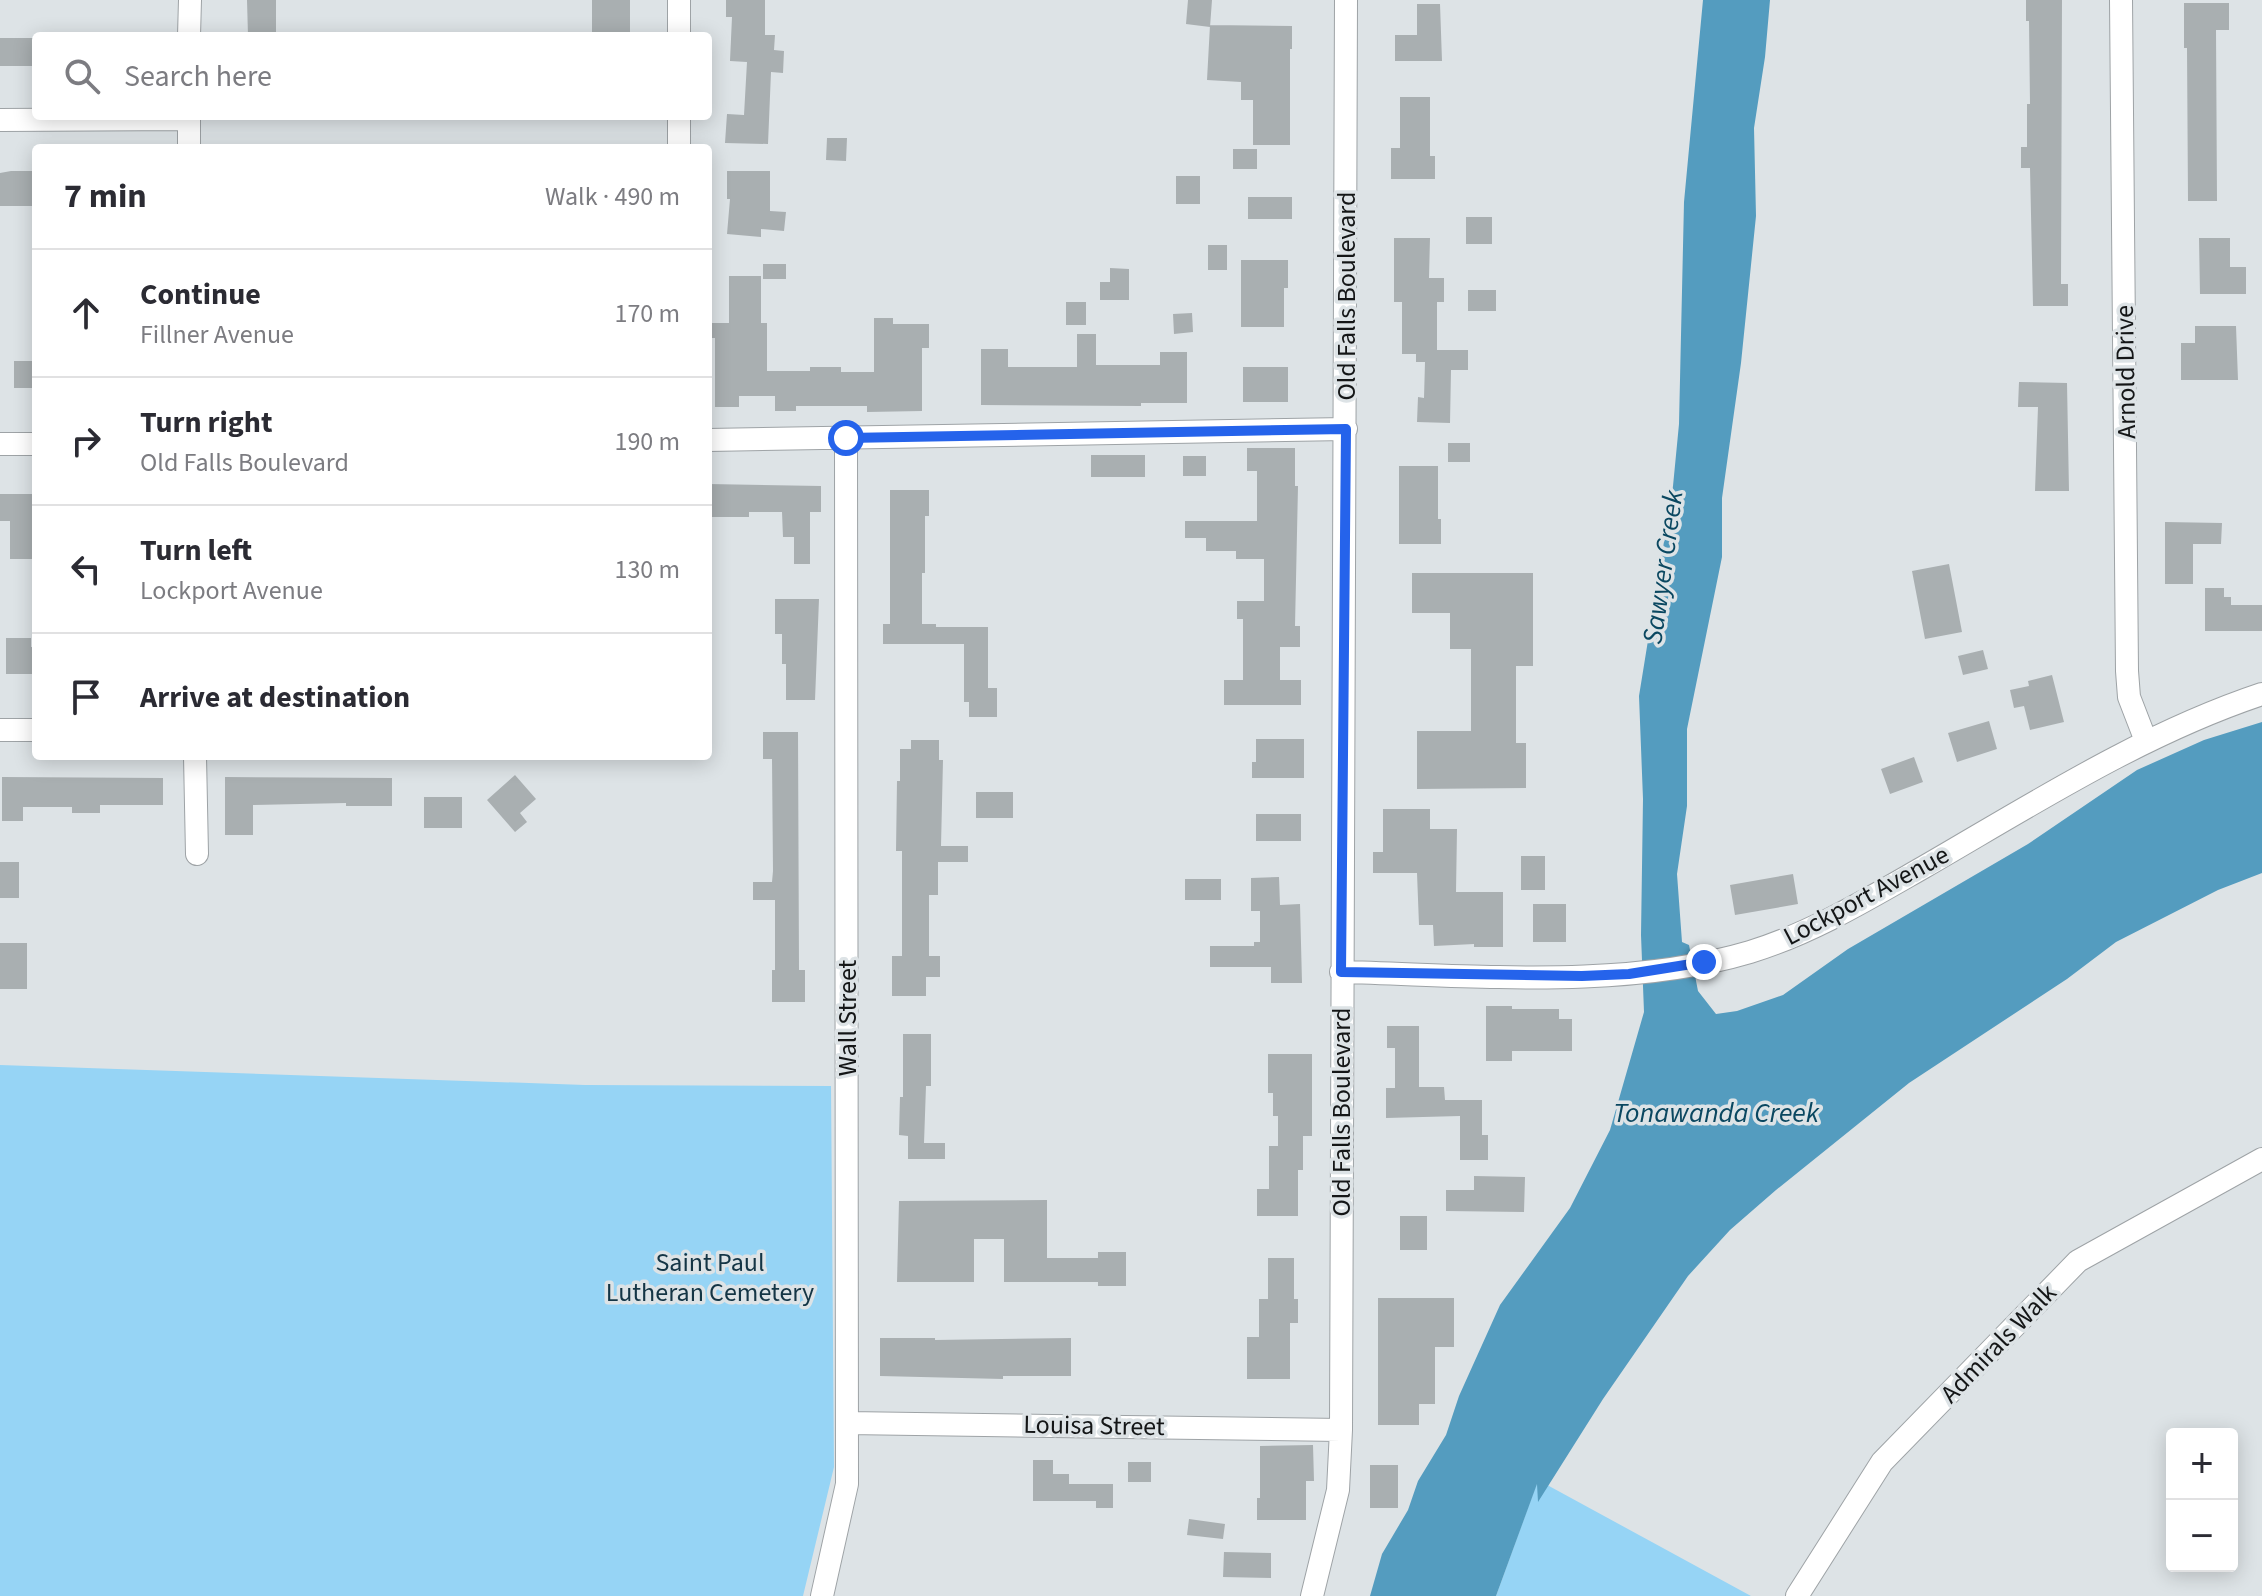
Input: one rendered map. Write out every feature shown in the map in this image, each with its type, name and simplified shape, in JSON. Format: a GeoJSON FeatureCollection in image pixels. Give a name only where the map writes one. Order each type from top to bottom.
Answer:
{"type":"FeatureCollection","features":[{"type":"Feature","properties":{"kind":"street"},"geometry":{"type":"LineString","coordinates":[[189,32],[190,0]]}},
{"type":"Feature","properties":{"kind":"street"},"geometry":{"type":"LineString","coordinates":[[679,0],[679,32]]}},
{"type":"Feature","properties":{"kind":"street","name":"Old Falls Boulevard"},"geometry":{"type":"LineString","coordinates":[[1312,1596],[1338,1490],[1341,1430],[1346,0]]}},
{"type":"Feature","properties":{"kind":"street","name":"Arnold Drive"},"geometry":{"type":"LineString","coordinates":[[2121,0],[2127,671],[2129,697],[2146,741]]}},
{"type":"Feature","properties":{"kind":"street"},"geometry":{"type":"LineString","coordinates":[[0,120],[32,120]]}},
{"type":"Feature","properties":{"kind":"street"},"geometry":{"type":"LineString","coordinates":[[189,120],[189,144]]}},
{"type":"Feature","properties":{"kind":"street"},"geometry":{"type":"LineString","coordinates":[[679,120],[679,144]]}},
{"type":"Feature","properties":{"kind":"street"},"geometry":{"type":"LineString","coordinates":[[712,440],[1346,429]]}},
{"type":"Feature","properties":{"kind":"street","name":"Wall Street"},"geometry":{"type":"LineString","coordinates":[[822,1596],[847,1484],[846,438]]}},
{"type":"Feature","properties":{"kind":"street"},"geometry":{"type":"LineString","coordinates":[[0,444],[32,444]]}},
{"type":"Feature","properties":{"kind":"street","name":"Lockport Avenue"},"geometry":{"type":"LineString","coordinates":[[1341,972],[1629,974],[1748,952],[1823,923],[2146,741],[2262,694]]}},
{"type":"Feature","properties":{"kind":"street"},"geometry":{"type":"LineString","coordinates":[[0,730],[32,730]]}},
{"type":"Feature","properties":{"kind":"street"},"geometry":{"type":"LineString","coordinates":[[195,760],[197,854]]}},
{"type":"Feature","properties":{"kind":"street","name":"Admirals Walk"},"geometry":{"type":"LineString","coordinates":[[1797,1596],[1882,1462],[2078,1261],[2262,1159]]}},
{"type":"Feature","properties":{"kind":"street","name":"Louisa Street"},"geometry":{"type":"LineString","coordinates":[[848,1423],[1341,1430]]}},
{"type":"Feature","properties":{"kind":"green space","name":"Saint Paul Lutheran Cemetery"},"geometry":{"type":"Polygon","coordinates":[[[0,1065],[585,1085],[831,1086],[834,1467],[803,1596],[0,1596],[0,1065]]]}},
{"type":"Feature","properties":{"kind":"green space"},"geometry":{"type":"Polygon","coordinates":[[[1538,1480],[1751,1596],[1496,1596],[1538,1480]]]}},
{"type":"Feature","properties":{"kind":"water","name":"Tonawanda Creek"},"geometry":{"type":"Polygon","coordinates":[[[1703,0],[1770,0],[1754,128],[1756,216],[1741,363],[1722,498],[1722,557],[1687,729],[1687,806],[1677,874],[1682,942],[1689,945],[1698,991],[1716,1014],[1737,1011],[1783,995],[1848,949],[2028,844],[2137,770],[2204,740],[2262,722],[2262,873],[2218,890],[2116,942],[2067,979],[1909,1083],[1730,1230],[1688,1276],[1603,1399],[1538,1502],[1537,1484],[1496,1596],[1370,1596],[1382,1554],[1408,1510],[1418,1481],[1446,1435],[1459,1396],[1500,1305],[1570,1208],[1610,1130],[1644,1012],[1639,696],[1673,486],[1679,424],[1684,202],[1703,0]]]}},
{"type":"Feature","properties":{"kind":"building"},"geometry":{"type":"Polygon","coordinates":[[[247,0],[276,0],[276,32],[248,32],[247,0]]]}},
{"type":"Feature","properties":{"kind":"building"},"geometry":{"type":"Polygon","coordinates":[[[592,0],[630,0],[630,32],[592,32],[592,0]]]}},
{"type":"Feature","properties":{"kind":"building"},"geometry":{"type":"Polygon","coordinates":[[[726,0],[765,0],[765,35],[775,35],[774,50],[784,51],[783,73],[771,72],[768,144],[725,143],[727,114],[744,115],[747,62],[730,61],[732,17],[726,17],[726,0]]]}},
{"type":"Feature","properties":{"kind":"building"},"geometry":{"type":"Polygon","coordinates":[[[1188,0],[1212,0],[1210,27],[1186,24],[1188,0]]]}},
{"type":"Feature","properties":{"kind":"building"},"geometry":{"type":"Polygon","coordinates":[[[2026,0],[2062,0],[2061,284],[2068,284],[2068,306],[2033,306],[2030,168],[2021,168],[2021,147],[2027,147],[2027,104],[2030,104],[2026,0]]]}},
{"type":"Feature","properties":{"kind":"building"},"geometry":{"type":"Polygon","coordinates":[[[2184,3],[2229,3],[2229,30],[2216,30],[2217,201],[2188,201],[2184,3]]]}},
{"type":"Feature","properties":{"kind":"building"},"geometry":{"type":"Polygon","coordinates":[[[1417,4],[1440,4],[1442,61],[1395,61],[1395,35],[1417,35],[1417,4]]]}},
{"type":"Feature","properties":{"kind":"building"},"geometry":{"type":"Polygon","coordinates":[[[1210,25],[1292,26],[1290,145],[1253,145],[1253,100],[1241,100],[1241,82],[1207,80],[1210,25]]]}},
{"type":"Feature","properties":{"kind":"building"},"geometry":{"type":"Polygon","coordinates":[[[0,38],[32,38],[32,66],[0,66],[0,38]]]}},
{"type":"Feature","properties":{"kind":"building"},"geometry":{"type":"Polygon","coordinates":[[[1400,97],[1430,97],[1430,156],[1435,156],[1435,179],[1391,179],[1391,148],[1400,148],[1400,97]]]}},
{"type":"Feature","properties":{"kind":"building"},"geometry":{"type":"Polygon","coordinates":[[[827,138],[847,138],[846,161],[826,160],[827,138]]]}},
{"type":"Feature","properties":{"kind":"building"},"geometry":{"type":"Polygon","coordinates":[[[1233,149],[1257,149],[1257,169],[1233,169],[1233,149]]]}},
{"type":"Feature","properties":{"kind":"building"},"geometry":{"type":"Polygon","coordinates":[[[32,171],[32,206],[0,206],[0,173],[32,171]]]}},
{"type":"Feature","properties":{"kind":"building"},"geometry":{"type":"Polygon","coordinates":[[[727,171],[770,171],[770,211],[786,212],[784,231],[761,229],[761,237],[727,234],[730,199],[727,199],[727,171]]]}},
{"type":"Feature","properties":{"kind":"building"},"geometry":{"type":"Polygon","coordinates":[[[1176,176],[1200,176],[1200,204],[1176,204],[1176,176]]]}},
{"type":"Feature","properties":{"kind":"building"},"geometry":{"type":"Polygon","coordinates":[[[1248,197],[1292,197],[1292,219],[1248,219],[1248,197]]]}},
{"type":"Feature","properties":{"kind":"building"},"geometry":{"type":"Polygon","coordinates":[[[1466,217],[1492,217],[1492,244],[1466,244],[1466,217]]]}},
{"type":"Feature","properties":{"kind":"building"},"geometry":{"type":"Polygon","coordinates":[[[1394,238],[1430,238],[1429,278],[1444,278],[1444,302],[1437,302],[1437,350],[1468,350],[1468,370],[1451,370],[1450,423],[1417,422],[1418,397],[1424,398],[1425,362],[1416,362],[1416,354],[1402,354],[1402,302],[1394,302],[1394,238]]]}},
{"type":"Feature","properties":{"kind":"building"},"geometry":{"type":"Polygon","coordinates":[[[2199,238],[2230,238],[2230,267],[2246,267],[2246,294],[2200,294],[2199,238]]]}},
{"type":"Feature","properties":{"kind":"building"},"geometry":{"type":"Polygon","coordinates":[[[1208,245],[1227,245],[1227,270],[1208,270],[1208,245]]]}},
{"type":"Feature","properties":{"kind":"building"},"geometry":{"type":"Polygon","coordinates":[[[1241,260],[1288,260],[1284,327],[1241,327],[1241,260]]]}},
{"type":"Feature","properties":{"kind":"building"},"geometry":{"type":"Polygon","coordinates":[[[763,264],[786,264],[786,279],[763,279],[763,264]]]}},
{"type":"Feature","properties":{"kind":"building"},"geometry":{"type":"Polygon","coordinates":[[[1110,268],[1129,269],[1129,300],[1100,300],[1100,282],[1110,282],[1110,268]]]}},
{"type":"Feature","properties":{"kind":"building"},"geometry":{"type":"Polygon","coordinates":[[[729,276],[761,276],[761,323],[767,323],[767,371],[841,367],[841,372],[874,372],[874,318],[893,318],[893,324],[929,324],[929,348],[922,348],[922,411],[867,412],[867,406],[796,406],[796,411],[775,411],[775,396],[739,396],[739,407],[715,407],[715,338],[712,338],[712,323],[729,323],[729,276]]]}},
{"type":"Feature","properties":{"kind":"building"},"geometry":{"type":"Polygon","coordinates":[[[1468,290],[1496,290],[1496,311],[1468,311],[1468,290]]]}},
{"type":"Feature","properties":{"kind":"building"},"geometry":{"type":"Polygon","coordinates":[[[1066,302],[1086,302],[1086,325],[1066,325],[1066,302]]]}},
{"type":"Feature","properties":{"kind":"building"},"geometry":{"type":"Polygon","coordinates":[[[1192,313],[1193,332],[1174,334],[1173,314],[1192,313]]]}},
{"type":"Feature","properties":{"kind":"building"},"geometry":{"type":"Polygon","coordinates":[[[2195,326],[2236,326],[2238,380],[2181,380],[2181,343],[2195,343],[2195,326]]]}},
{"type":"Feature","properties":{"kind":"building"},"geometry":{"type":"Polygon","coordinates":[[[1077,334],[1096,334],[1096,365],[1160,365],[1160,352],[1187,352],[1187,403],[1141,403],[1141,406],[981,405],[981,349],[1008,349],[1008,367],[1077,367],[1077,334]]]}},
{"type":"Feature","properties":{"kind":"building"},"geometry":{"type":"Polygon","coordinates":[[[14,361],[32,361],[32,388],[14,388],[14,361]]]}},
{"type":"Feature","properties":{"kind":"building"},"geometry":{"type":"Polygon","coordinates":[[[1243,367],[1288,367],[1288,402],[1243,402],[1243,367]]]}},
{"type":"Feature","properties":{"kind":"building"},"geometry":{"type":"Polygon","coordinates":[[[2019,382],[2067,383],[2069,491],[2035,491],[2038,407],[2018,407],[2019,382]]]}},
{"type":"Feature","properties":{"kind":"building"},"geometry":{"type":"Polygon","coordinates":[[[1448,443],[1470,443],[1470,462],[1448,462],[1448,443]]]}},
{"type":"Feature","properties":{"kind":"building"},"geometry":{"type":"Polygon","coordinates":[[[1247,448],[1295,448],[1295,486],[1298,486],[1295,626],[1300,626],[1300,647],[1280,647],[1280,680],[1301,680],[1301,705],[1224,705],[1224,680],[1243,680],[1243,619],[1237,619],[1237,601],[1264,601],[1264,559],[1236,559],[1236,551],[1206,551],[1206,538],[1185,538],[1185,521],[1257,521],[1257,471],[1247,471],[1247,448]]]}},
{"type":"Feature","properties":{"kind":"building"},"geometry":{"type":"Polygon","coordinates":[[[1091,455],[1145,455],[1145,477],[1091,477],[1091,455]]]}},
{"type":"Feature","properties":{"kind":"building"},"geometry":{"type":"Polygon","coordinates":[[[1183,456],[1206,456],[1206,476],[1183,476],[1183,456]]]}},
{"type":"Feature","properties":{"kind":"building"},"geometry":{"type":"Polygon","coordinates":[[[1399,466],[1438,466],[1441,544],[1399,544],[1399,466]]]}},
{"type":"Feature","properties":{"kind":"building"},"geometry":{"type":"Polygon","coordinates":[[[712,484],[821,486],[821,512],[810,512],[810,564],[794,564],[794,537],[783,537],[782,512],[749,512],[749,517],[712,517],[712,484]]]}},
{"type":"Feature","properties":{"kind":"building"},"geometry":{"type":"Polygon","coordinates":[[[890,490],[929,490],[929,516],[925,516],[925,573],[922,573],[922,624],[988,627],[988,688],[997,688],[997,717],[969,717],[969,702],[964,702],[964,644],[883,644],[883,624],[890,624],[890,490]]]}},
{"type":"Feature","properties":{"kind":"building"},"geometry":{"type":"Polygon","coordinates":[[[0,494],[32,494],[32,559],[10,559],[10,521],[0,521],[0,494]]]}},
{"type":"Feature","properties":{"kind":"building"},"geometry":{"type":"Polygon","coordinates":[[[2165,522],[2222,523],[2221,544],[2193,544],[2193,584],[2165,584],[2165,522]]]}},
{"type":"Feature","properties":{"kind":"building"},"geometry":{"type":"Polygon","coordinates":[[[1949,564],[1962,632],[1925,639],[1912,571],[1949,564]]]}},
{"type":"Feature","properties":{"kind":"building"},"geometry":{"type":"Polygon","coordinates":[[[1412,573],[1533,573],[1533,666],[1516,666],[1516,743],[1526,743],[1526,788],[1417,789],[1417,731],[1471,731],[1471,649],[1450,649],[1450,613],[1412,613],[1412,573]]]}},
{"type":"Feature","properties":{"kind":"building"},"geometry":{"type":"Polygon","coordinates":[[[2205,588],[2224,588],[2224,597],[2231,597],[2231,605],[2262,605],[2262,631],[2205,631],[2205,588]]]}},
{"type":"Feature","properties":{"kind":"building"},"geometry":{"type":"Polygon","coordinates":[[[775,599],[819,599],[815,700],[786,700],[786,664],[782,664],[782,634],[775,634],[775,599]]]}},
{"type":"Feature","properties":{"kind":"building"},"geometry":{"type":"Polygon","coordinates":[[[6,638],[31,638],[32,674],[6,674],[6,638]]]}},
{"type":"Feature","properties":{"kind":"building"},"geometry":{"type":"Polygon","coordinates":[[[1983,650],[1988,669],[1963,675],[1958,656],[1983,650]]]}},
{"type":"Feature","properties":{"kind":"building"},"geometry":{"type":"Polygon","coordinates":[[[2052,675],[2064,722],[2030,730],[2024,706],[2014,708],[2010,690],[2029,686],[2028,681],[2052,675]]]}},
{"type":"Feature","properties":{"kind":"building"},"geometry":{"type":"Polygon","coordinates":[[[1989,721],[1997,749],[1957,762],[1948,733],[1989,721]]]}},
{"type":"Feature","properties":{"kind":"building"},"geometry":{"type":"Polygon","coordinates":[[[763,732],[798,732],[799,970],[805,970],[805,1002],[772,1002],[775,900],[753,900],[753,882],[772,882],[773,871],[772,759],[763,759],[763,732]]]}},
{"type":"Feature","properties":{"kind":"building"},"geometry":{"type":"Polygon","coordinates":[[[1256,739],[1304,739],[1304,778],[1252,778],[1256,739]]]}},
{"type":"Feature","properties":{"kind":"building"},"geometry":{"type":"Polygon","coordinates":[[[911,740],[939,740],[939,760],[943,760],[941,846],[968,846],[968,862],[938,862],[938,895],[929,895],[929,956],[940,956],[940,977],[926,977],[926,996],[892,996],[892,956],[902,956],[902,851],[896,851],[897,781],[900,781],[900,749],[911,749],[911,740]]]}},
{"type":"Feature","properties":{"kind":"building"},"geometry":{"type":"Polygon","coordinates":[[[1914,757],[1923,782],[1890,794],[1881,769],[1914,757]]]}},
{"type":"Feature","properties":{"kind":"building"},"geometry":{"type":"Polygon","coordinates":[[[515,775],[536,799],[520,813],[527,822],[515,832],[487,800],[515,775]]]}},
{"type":"Feature","properties":{"kind":"building"},"geometry":{"type":"Polygon","coordinates":[[[2,777],[163,778],[163,805],[100,805],[100,813],[72,813],[72,807],[23,807],[23,821],[2,821],[2,777]]]}},
{"type":"Feature","properties":{"kind":"building"},"geometry":{"type":"Polygon","coordinates":[[[225,777],[392,778],[392,806],[346,806],[346,803],[253,805],[253,835],[225,835],[225,777]]]}},
{"type":"Feature","properties":{"kind":"building"},"geometry":{"type":"Polygon","coordinates":[[[976,792],[1013,792],[1013,818],[976,818],[976,792]]]}},
{"type":"Feature","properties":{"kind":"building"},"geometry":{"type":"Polygon","coordinates":[[[424,797],[462,797],[462,828],[424,828],[424,797]]]}},
{"type":"Feature","properties":{"kind":"building"},"geometry":{"type":"Polygon","coordinates":[[[1383,809],[1430,809],[1430,829],[1457,829],[1456,892],[1503,892],[1503,947],[1474,947],[1474,944],[1434,946],[1433,925],[1419,925],[1417,873],[1373,873],[1373,852],[1383,852],[1383,809]]]}},
{"type":"Feature","properties":{"kind":"building"},"geometry":{"type":"Polygon","coordinates":[[[1256,814],[1301,814],[1301,841],[1256,841],[1256,814]]]}},
{"type":"Feature","properties":{"kind":"building"},"geometry":{"type":"Polygon","coordinates":[[[1521,856],[1545,856],[1545,890],[1521,890],[1521,856]]]}},
{"type":"Feature","properties":{"kind":"building"},"geometry":{"type":"Polygon","coordinates":[[[0,862],[19,862],[19,898],[0,898],[0,862]]]}},
{"type":"Feature","properties":{"kind":"building"},"geometry":{"type":"Polygon","coordinates":[[[1793,874],[1798,904],[1735,915],[1730,885],[1793,874]]]}},
{"type":"Feature","properties":{"kind":"building"},"geometry":{"type":"Polygon","coordinates":[[[1279,877],[1280,905],[1300,904],[1302,983],[1271,983],[1271,967],[1210,967],[1210,946],[1254,946],[1254,942],[1260,942],[1260,911],[1251,911],[1251,878],[1279,877]]]}},
{"type":"Feature","properties":{"kind":"building"},"geometry":{"type":"Polygon","coordinates":[[[1185,879],[1221,879],[1221,900],[1185,900],[1185,879]]]}},
{"type":"Feature","properties":{"kind":"building"},"geometry":{"type":"Polygon","coordinates":[[[1533,904],[1566,904],[1566,942],[1533,942],[1533,904]]]}},
{"type":"Feature","properties":{"kind":"building"},"geometry":{"type":"Polygon","coordinates":[[[0,943],[27,943],[27,989],[0,989],[0,943]]]}},
{"type":"Feature","properties":{"kind":"building"},"geometry":{"type":"Polygon","coordinates":[[[1486,1006],[1559,1009],[1559,1019],[1572,1019],[1572,1051],[1512,1051],[1512,1061],[1486,1061],[1486,1006]]]}},
{"type":"Feature","properties":{"kind":"building"},"geometry":{"type":"Polygon","coordinates":[[[1387,1026],[1419,1026],[1419,1087],[1444,1087],[1445,1100],[1482,1100],[1482,1135],[1488,1135],[1488,1160],[1460,1160],[1460,1116],[1386,1118],[1386,1088],[1395,1088],[1395,1048],[1387,1048],[1387,1026]]]}},
{"type":"Feature","properties":{"kind":"building"},"geometry":{"type":"Polygon","coordinates":[[[903,1034],[931,1034],[931,1086],[926,1086],[924,1143],[945,1143],[945,1159],[908,1159],[908,1136],[899,1135],[900,1097],[903,1097],[903,1034]]]}},
{"type":"Feature","properties":{"kind":"building"},"geometry":{"type":"Polygon","coordinates":[[[1268,1054],[1312,1054],[1312,1136],[1303,1136],[1303,1170],[1298,1170],[1298,1216],[1257,1216],[1257,1189],[1269,1189],[1269,1146],[1278,1146],[1278,1116],[1273,1116],[1273,1093],[1268,1093],[1268,1054]]]}},
{"type":"Feature","properties":{"kind":"building"},"geometry":{"type":"Polygon","coordinates":[[[1474,1176],[1525,1177],[1524,1212],[1446,1211],[1446,1190],[1474,1190],[1474,1176]]]}},
{"type":"Feature","properties":{"kind":"building"},"geometry":{"type":"Polygon","coordinates":[[[1047,1200],[1047,1258],[1098,1258],[1098,1252],[1126,1252],[1126,1286],[1098,1286],[1098,1282],[1004,1282],[1004,1239],[974,1239],[974,1282],[897,1282],[899,1201],[1047,1200]]]}},
{"type":"Feature","properties":{"kind":"building"},"geometry":{"type":"Polygon","coordinates":[[[1400,1216],[1427,1216],[1427,1250],[1400,1250],[1400,1216]]]}},
{"type":"Feature","properties":{"kind":"building"},"geometry":{"type":"Polygon","coordinates":[[[1268,1258],[1294,1258],[1294,1299],[1298,1299],[1298,1323],[1290,1323],[1290,1379],[1247,1379],[1247,1337],[1259,1337],[1259,1299],[1268,1299],[1268,1258]]]}},
{"type":"Feature","properties":{"kind":"building"},"geometry":{"type":"Polygon","coordinates":[[[1378,1298],[1454,1298],[1454,1347],[1435,1347],[1435,1404],[1419,1404],[1419,1425],[1378,1425],[1378,1298]]]}},
{"type":"Feature","properties":{"kind":"building"},"geometry":{"type":"Polygon","coordinates":[[[880,1338],[1071,1338],[1071,1376],[1003,1376],[1003,1379],[880,1376],[880,1338]]]}},
{"type":"Feature","properties":{"kind":"building"},"geometry":{"type":"Polygon","coordinates":[[[1313,1445],[1314,1481],[1306,1481],[1306,1520],[1257,1520],[1260,1446],[1313,1445]]]}},
{"type":"Feature","properties":{"kind":"building"},"geometry":{"type":"Polygon","coordinates":[[[1033,1460],[1053,1460],[1053,1474],[1069,1474],[1069,1484],[1113,1484],[1113,1508],[1096,1508],[1096,1501],[1033,1501],[1033,1460]]]}},
{"type":"Feature","properties":{"kind":"building"},"geometry":{"type":"Polygon","coordinates":[[[1128,1462],[1151,1462],[1151,1482],[1128,1482],[1128,1462]]]}},
{"type":"Feature","properties":{"kind":"building"},"geometry":{"type":"Polygon","coordinates":[[[1370,1465],[1398,1465],[1398,1508],[1370,1508],[1370,1465]]]}},
{"type":"Feature","properties":{"kind":"building"},"geometry":{"type":"Polygon","coordinates":[[[1189,1519],[1225,1524],[1223,1539],[1187,1535],[1189,1519]]]}},
{"type":"Feature","properties":{"kind":"building"},"geometry":{"type":"Polygon","coordinates":[[[1224,1552],[1271,1553],[1271,1578],[1223,1577],[1224,1552]]]}},
{"type":"Feature","properties":{"kind":"route"},"geometry":{"type":"LineString","coordinates":[[846,438],[1346,429],[1341,972],[1582,976],[1629,974],[1704,962]]}},
{"type":"Feature","properties":{"kind":"water label","name":"Sawyer Creek"},"geometry":{"type":"Point","coordinates":[1662,567]}}]}
